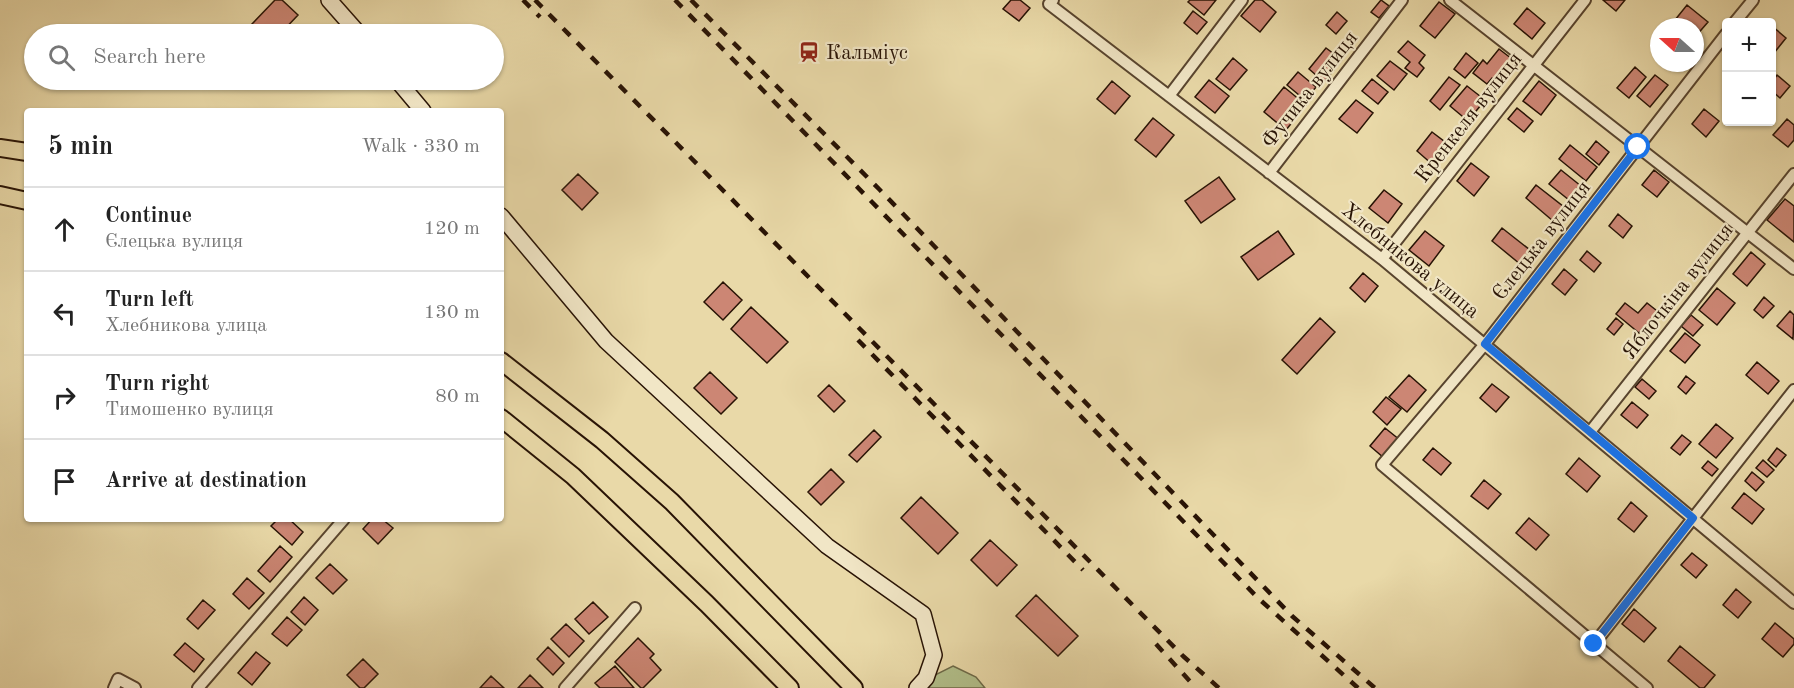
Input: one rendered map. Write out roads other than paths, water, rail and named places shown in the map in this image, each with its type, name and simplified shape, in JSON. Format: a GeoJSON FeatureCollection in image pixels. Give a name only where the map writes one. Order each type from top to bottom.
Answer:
{"type":"FeatureCollection","features":[{"type":"Feature","properties":{"kind":"main road"},"geometry":{"type":"LineString","coordinates":[[0,148],[24,152]]}},
{"type":"Feature","properties":{"kind":"main road"},"geometry":{"type":"LineString","coordinates":[[0,195],[24,200]]}},
{"type":"Feature","properties":{"kind":"main road"},"geometry":{"type":"LineString","coordinates":[[504,364],[602,440],[672,502],[854,688]]}},
{"type":"Feature","properties":{"kind":"main road"},"geometry":{"type":"LineString","coordinates":[[504,420],[573,476],[707,604],[790,688]]}},
{"type":"Feature","properties":{"kind":"street"},"geometry":{"type":"LineString","coordinates":[[329,0],[350,24]]}},
{"type":"Feature","properties":{"kind":"street"},"geometry":{"type":"LineString","coordinates":[[1169,96],[1242,0]]}},
{"type":"Feature","properties":{"kind":"street","name":"Фучика вулиця"},"geometry":{"type":"LineString","coordinates":[[1269,172],[1402,0]]}},
{"type":"Feature","properties":{"kind":"street"},"geometry":{"type":"LineString","coordinates":[[1450,0],[1794,269]]}},
{"type":"Feature","properties":{"kind":"street","name":"Кренкеля вулиця"},"geometry":{"type":"LineString","coordinates":[[1382,259],[1585,0]]}},
{"type":"Feature","properties":{"kind":"street"},"geometry":{"type":"LineString","coordinates":[[1738,18],[1753,0]]}},
{"type":"Feature","properties":{"kind":"street","name":"Хлебникова улица"},"geometry":{"type":"LineString","coordinates":[[1051,2],[1169,96],[1382,259],[1794,603]]}},
{"type":"Feature","properties":{"kind":"street","name":"Єлецька вулиця"},"geometry":{"type":"LineString","coordinates":[[1594,644],[1382,465],[1485,344],[1722,39]]}},
{"type":"Feature","properties":{"kind":"street"},"geometry":{"type":"LineString","coordinates":[[405,90],[420,108]]}},
{"type":"Feature","properties":{"kind":"street","name":"Яблочкіна вулиця"},"geometry":{"type":"LineString","coordinates":[[1590,432],[1794,174]]}},
{"type":"Feature","properties":{"kind":"street"},"geometry":{"type":"LineString","coordinates":[[504,220],[606,341],[827,546],[923,614],[934,655],[926,678],[917,688]]}},
{"type":"Feature","properties":{"kind":"street"},"geometry":{"type":"LineString","coordinates":[[1647,688],[1594,644],[1794,390]]}},
{"type":"Feature","properties":{"kind":"street"},"geometry":{"type":"LineString","coordinates":[[198,688],[341,522]]}},
{"type":"Feature","properties":{"kind":"street"},"geometry":{"type":"LineString","coordinates":[[565,688],[635,608]]}},
{"type":"Feature","properties":{"kind":"street"},"geometry":{"type":"LineString","coordinates":[[116,684],[135,688]]}},
{"type":"Feature","properties":{"kind":"railway"},"geometry":{"type":"LineString","coordinates":[[523,0],[540,17]]}},
{"type":"Feature","properties":{"kind":"railway"},"geometry":{"type":"LineString","coordinates":[[535,0],[1183,656],[1219,688]]}},
{"type":"Feature","properties":{"kind":"railway"},"geometry":{"type":"LineString","coordinates":[[675,0],[1258,598],[1358,688]]}},
{"type":"Feature","properties":{"kind":"railway"},"geometry":{"type":"LineString","coordinates":[[691,0],[879,189],[1292,616],[1375,688]]}},
{"type":"Feature","properties":{"kind":"railway"},"geometry":{"type":"LineString","coordinates":[[858,340],[1083,570]]}},
{"type":"Feature","properties":{"kind":"railway"},"geometry":{"type":"LineString","coordinates":[[1156,644],[1196,688]]}},
{"type":"Feature","properties":{"kind":"place","name":"Кальміус"},"geometry":{"type":"Point","coordinates":[809,52]}}]}
